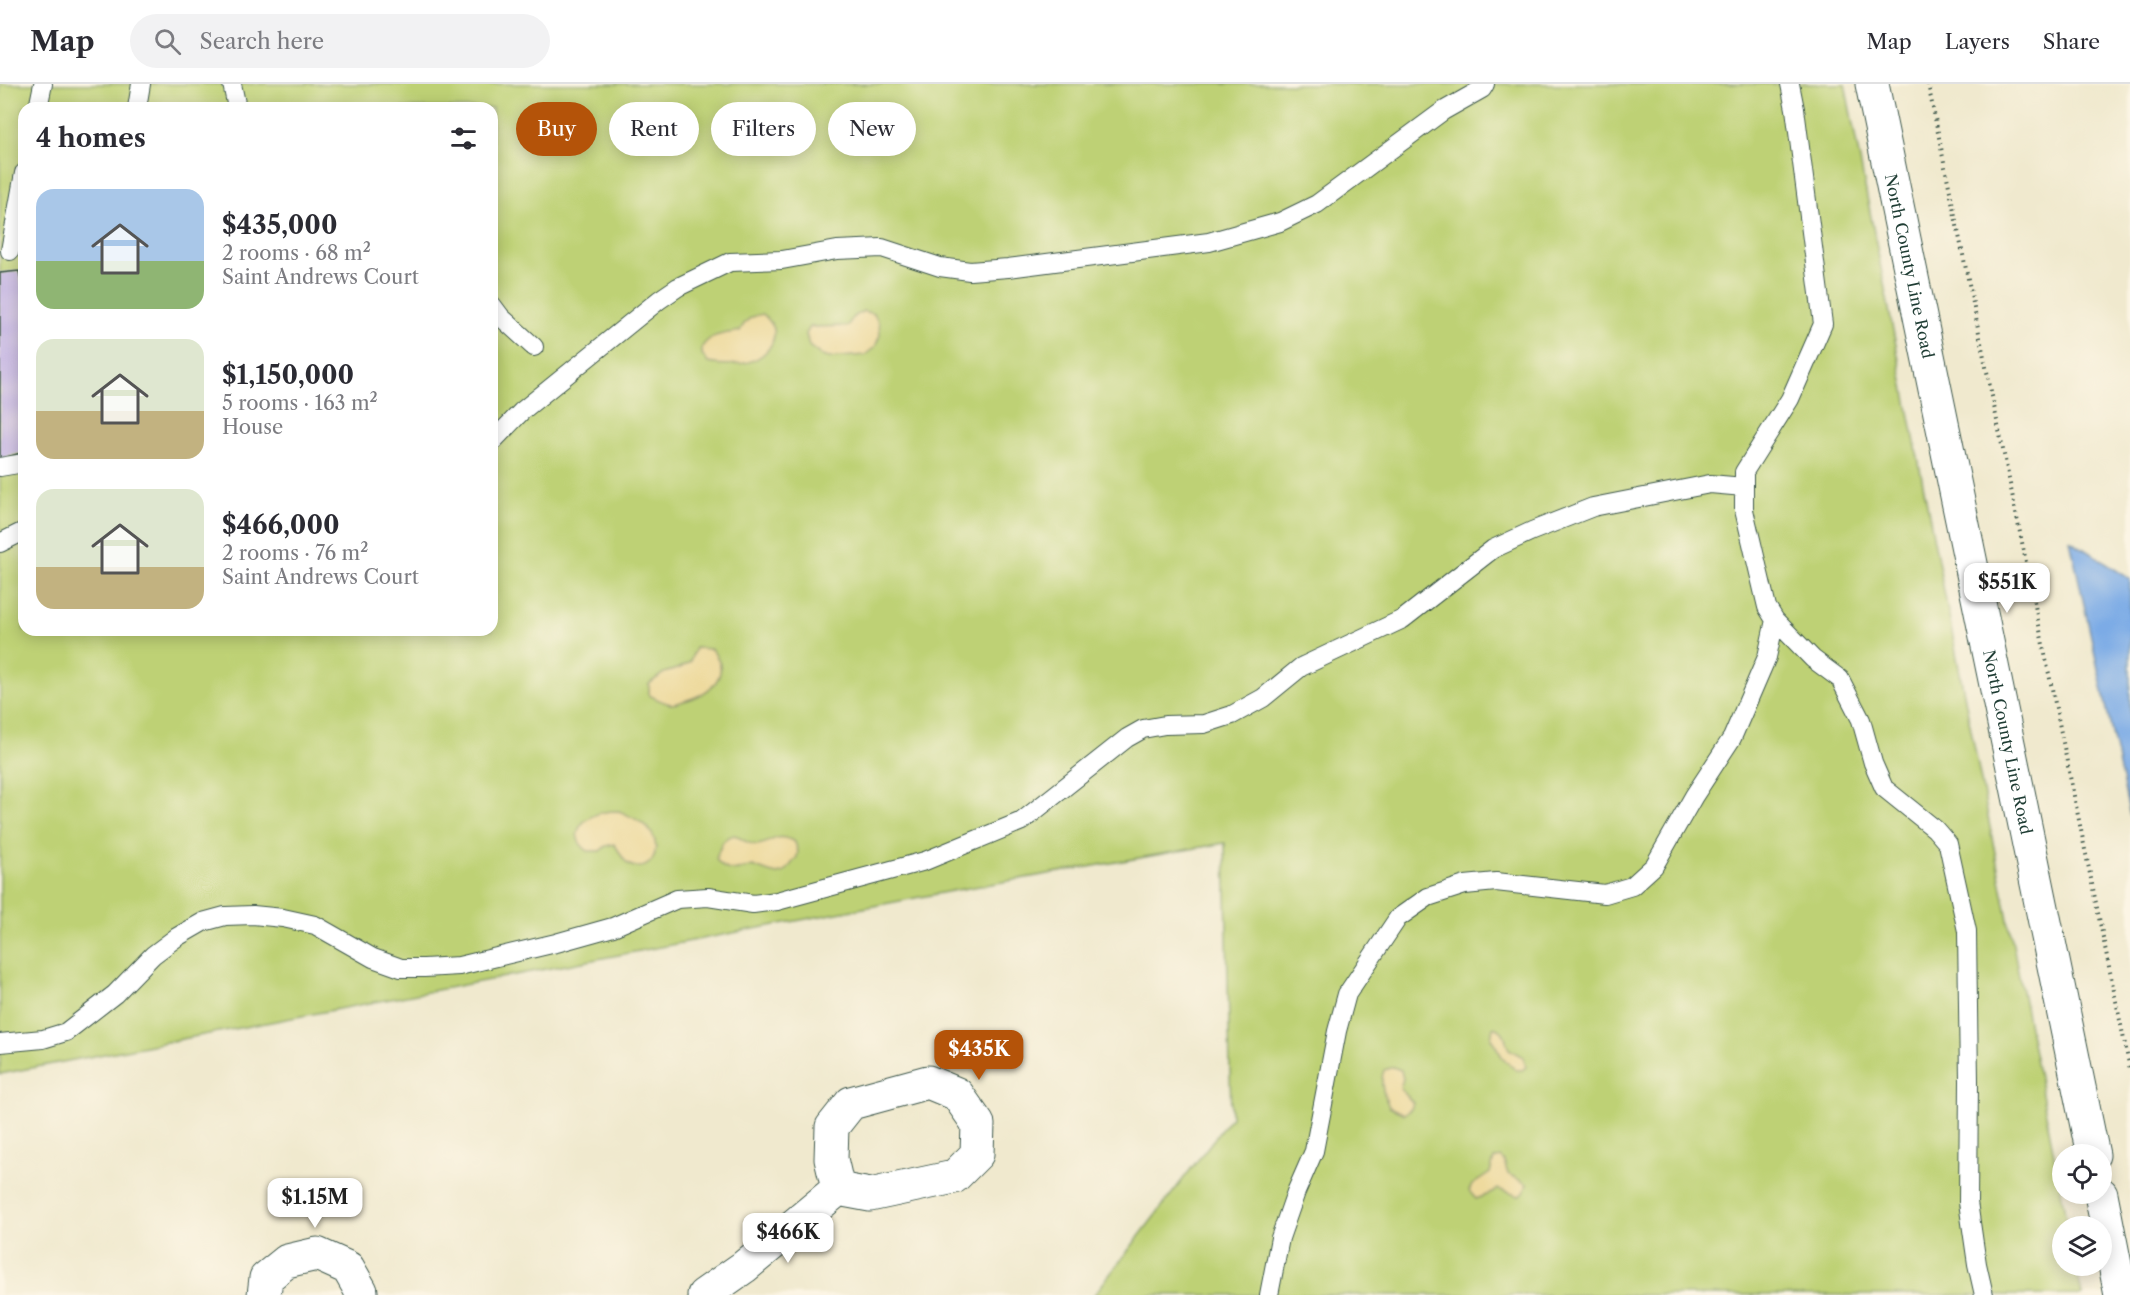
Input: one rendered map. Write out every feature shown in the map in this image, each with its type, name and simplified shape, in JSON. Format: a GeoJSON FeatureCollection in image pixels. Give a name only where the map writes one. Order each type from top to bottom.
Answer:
{"type":"FeatureCollection","features":[{"type":"Feature","properties":{"kind":"street","name":"North County Line Road"},"geometry":{"type":"LineString","coordinates":[[1872,84],[2090,1144]]}},
{"type":"Feature","properties":{"kind":"street"},"geometry":{"type":"LineString","coordinates":[[928,1082],[957,1094],[978,1124],[977,1154],[954,1177],[870,1195],[838,1189],[831,1159],[832,1127],[851,1103],[928,1082]]}},
{"type":"Feature","properties":{"kind":"street"},"geometry":{"type":"LineString","coordinates":[[704,1295],[744,1267],[838,1189]]}},
{"type":"Feature","properties":{"kind":"street"},"geometry":{"type":"LineString","coordinates":[[2103,1204],[2121,1295]]}},
{"type":"Feature","properties":{"kind":"street"},"geometry":{"type":"LineString","coordinates":[[264,1295],[266,1278],[287,1261],[317,1254],[348,1268],[361,1295]]}},
{"type":"Feature","properties":{"kind":"lane"},"geometry":{"type":"LineString","coordinates":[[39,102],[43,84]]}},
{"type":"Feature","properties":{"kind":"lane"},"geometry":{"type":"LineString","coordinates":[[138,102],[141,84]]}},
{"type":"Feature","properties":{"kind":"lane"},"geometry":{"type":"LineString","coordinates":[[232,84],[236,102]]}},
{"type":"Feature","properties":{"kind":"lane"},"geometry":{"type":"LineString","coordinates":[[498,436],[522,411],[659,300],[678,287],[730,262],[782,260],[837,250],[882,248],[940,267],[970,271],[1209,242],[1280,222],[1317,204],[1443,111],[1482,89],[1485,84]]}},
{"type":"Feature","properties":{"kind":"lane"},"geometry":{"type":"LineString","coordinates":[[1790,84],[1796,109],[1823,324],[1790,399],[1744,472],[1744,510],[1767,607],[1775,620],[1814,659],[1840,679],[1861,720],[1873,763],[1884,788],[1928,823],[1948,844],[1967,931],[1968,1202],[1984,1295]]}},
{"type":"Feature","properties":{"kind":"lane"},"geometry":{"type":"LineString","coordinates":[[11,251],[18,209]]}},
{"type":"Feature","properties":{"kind":"lane"},"geometry":{"type":"LineString","coordinates":[[498,312],[534,347]]}},
{"type":"Feature","properties":{"kind":"lane"},"geometry":{"type":"LineString","coordinates":[[0,467],[18,464]]}},
{"type":"Feature","properties":{"kind":"lane"},"geometry":{"type":"LineString","coordinates":[[0,1043],[43,1039],[66,1032],[116,994],[153,955],[177,937],[203,922],[225,916],[253,915],[283,918],[315,925],[374,958],[401,968],[459,966],[613,927],[677,899],[708,897],[753,904],[777,902],[925,861],[1022,821],[1105,754],[1143,729],[1165,725],[1204,724],[1232,715],[1263,698],[1301,667],[1403,619],[1493,549],[1532,531],[1593,507],[1710,484],[1744,487]]}},
{"type":"Feature","properties":{"kind":"lane"},"geometry":{"type":"LineString","coordinates":[[0,543],[18,534]]}},
{"type":"Feature","properties":{"kind":"lane"},"geometry":{"type":"LineString","coordinates":[[1269,1295],[1280,1238],[1296,1192],[1314,1151],[1337,1031],[1347,994],[1398,918],[1428,897],[1465,885],[1496,882],[1605,894],[1632,886],[1654,866],[1694,796],[1732,738],[1767,657],[1775,620]]}},
{"type":"Feature","properties":{"kind":"path"},"geometry":{"type":"LineString","coordinates":[[1928,84],[2130,1069]]}},
{"type":"Feature","properties":{"kind":"green space"},"geometry":{"type":"Polygon","coordinates":[[[0,84],[1845,84],[2052,1145],[2052,1204],[2064,1204],[2066,1216],[2052,1216],[2052,1276],[2078,1276],[2082,1295],[1094,1295],[1231,1117],[1225,843],[957,890],[0,1074],[0,84]]]}},
{"type":"Feature","properties":{"kind":"sand"},"geometry":{"type":"Polygon","coordinates":[[[863,311],[874,314],[879,324],[880,335],[875,347],[865,355],[829,358],[822,356],[809,346],[806,334],[810,327],[848,326],[852,318],[863,311]]]}},
{"type":"Feature","properties":{"kind":"sand"},"geometry":{"type":"Polygon","coordinates":[[[763,314],[771,323],[774,331],[773,341],[767,351],[744,363],[726,365],[708,363],[702,354],[702,347],[706,342],[719,335],[740,331],[749,319],[763,314]]]}},
{"type":"Feature","properties":{"kind":"sand"},"geometry":{"type":"Polygon","coordinates":[[[695,648],[711,649],[718,658],[720,667],[716,682],[694,698],[672,704],[649,695],[649,684],[664,673],[690,662],[695,648]]]}},
{"type":"Feature","properties":{"kind":"sand"},"geometry":{"type":"Polygon","coordinates":[[[619,811],[643,824],[653,836],[655,854],[653,859],[644,866],[629,864],[614,844],[600,851],[588,851],[578,839],[578,832],[584,821],[597,814],[619,811]]]}},
{"type":"Feature","properties":{"kind":"sand"},"geometry":{"type":"Polygon","coordinates":[[[735,835],[748,843],[757,845],[778,838],[788,839],[795,842],[797,857],[785,872],[777,874],[753,866],[728,870],[716,859],[724,841],[735,835]]]}},
{"type":"Feature","properties":{"kind":"sand"},"geometry":{"type":"Polygon","coordinates":[[[1493,1027],[1501,1030],[1509,1049],[1523,1057],[1526,1067],[1522,1070],[1516,1070],[1504,1060],[1491,1038],[1493,1027]]]}},
{"type":"Feature","properties":{"kind":"sand"},"geometry":{"type":"Polygon","coordinates":[[[1393,1067],[1401,1070],[1403,1079],[1400,1088],[1413,1103],[1411,1109],[1404,1114],[1389,1107],[1385,1098],[1382,1080],[1384,1070],[1393,1067]]]}},
{"type":"Feature","properties":{"kind":"sand"},"geometry":{"type":"Polygon","coordinates":[[[1500,1157],[1504,1161],[1508,1174],[1527,1184],[1524,1193],[1519,1196],[1498,1189],[1476,1199],[1469,1191],[1472,1185],[1490,1173],[1494,1159],[1500,1157]]]}},
{"type":"Feature","properties":{"kind":"water"},"geometry":{"type":"Polygon","coordinates":[[[2070,540],[2130,579],[2130,816],[2070,540]]]}},
{"type":"Feature","properties":{"kind":"building"},"geometry":{"type":"Polygon","coordinates":[[[18,271],[18,454],[0,459],[0,273],[18,271]]]}}]}
